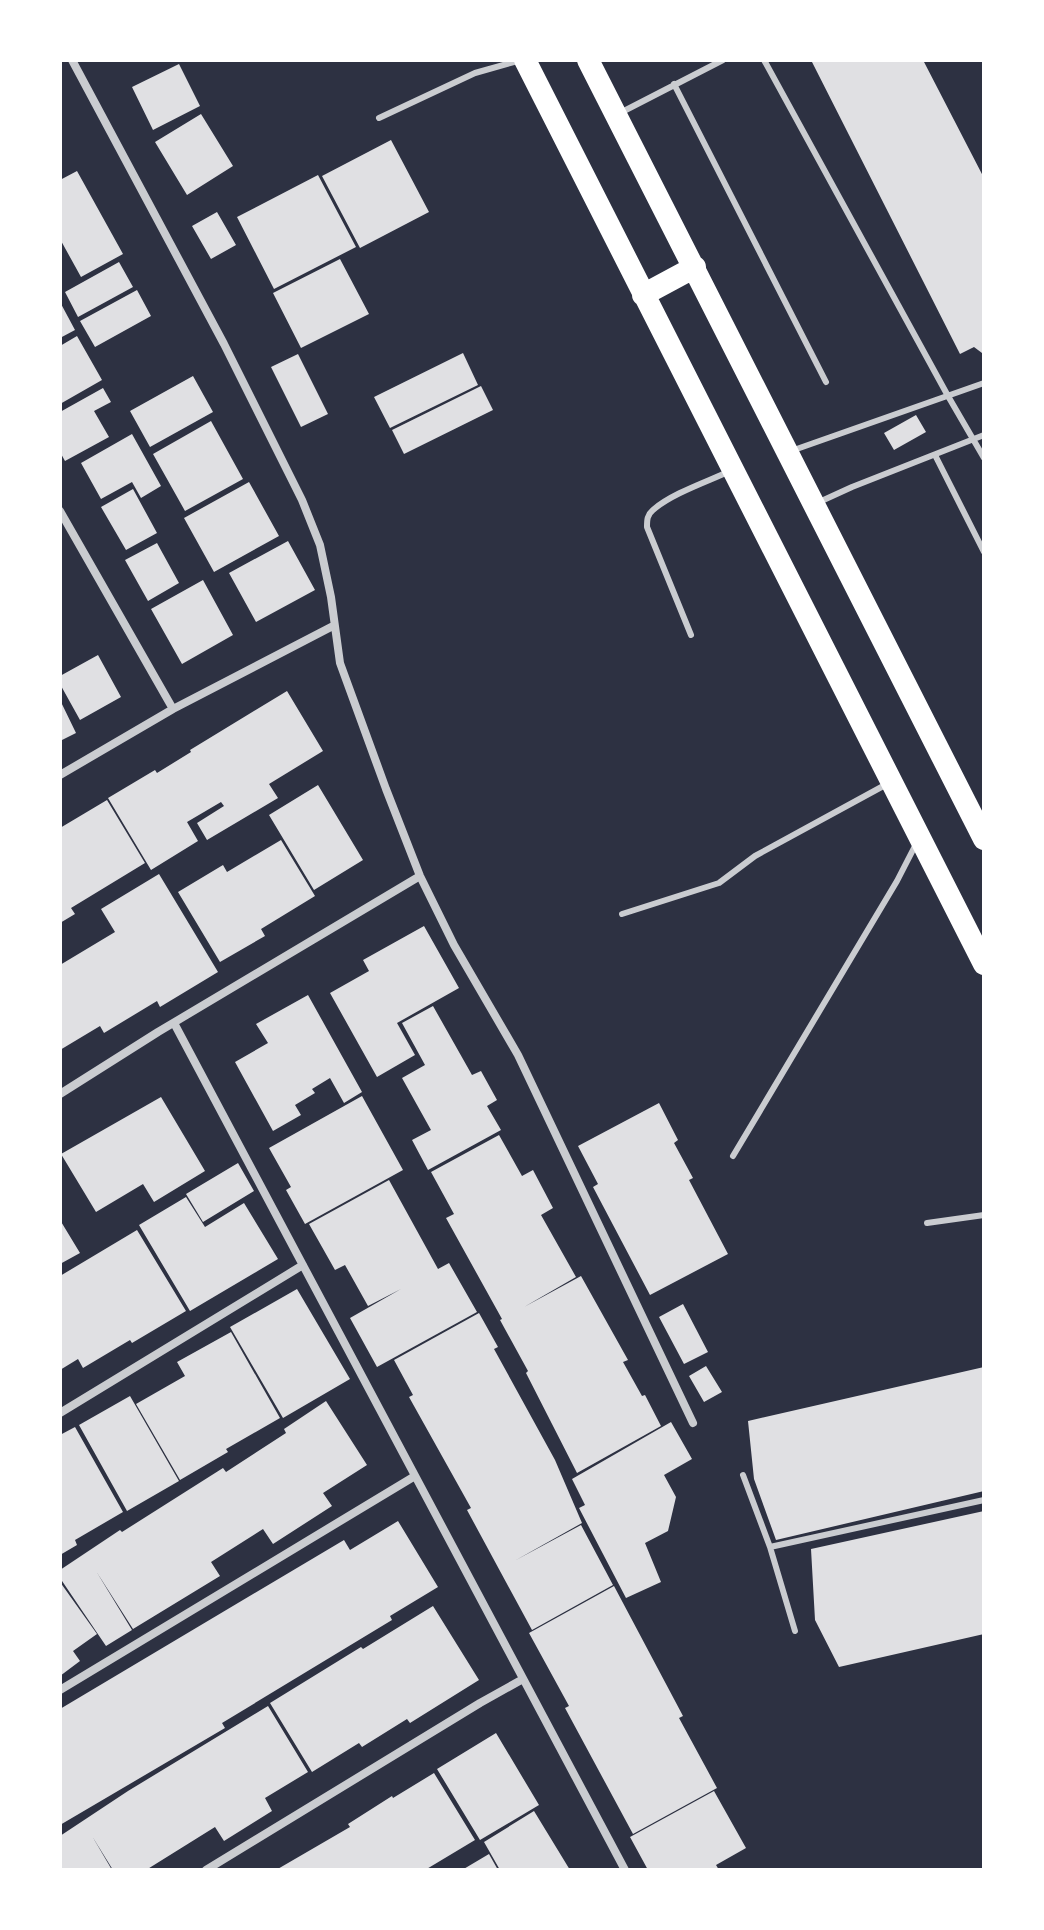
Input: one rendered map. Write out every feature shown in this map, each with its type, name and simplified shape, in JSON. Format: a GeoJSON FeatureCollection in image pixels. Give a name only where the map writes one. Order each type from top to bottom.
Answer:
{"type":"FeatureCollection","features":[{"type":"Feature","properties":{"kind":"highway"},"geometry":{"type":"LineString","coordinates":[[523,60],[984,964]]}},
{"type":"Feature","properties":{"kind":"highway"},"geometry":{"type":"LineString","coordinates":[[588,60],[984,839]]}},
{"type":"Feature","properties":{"kind":"highway"},"geometry":{"type":"LineString","coordinates":[[643,295],[695,267]]}},
{"type":"Feature","properties":{"kind":"street"},"geometry":{"type":"LineString","coordinates":[[72,60],[224,344],[302,500],[320,545],[340,663],[420,876],[454,945],[518,1055],[693,1423]]}},
{"type":"Feature","properties":{"kind":"street"},"geometry":{"type":"LineString","coordinates":[[60,511],[173,709]]}},
{"type":"Feature","properties":{"kind":"street"},"geometry":{"type":"LineString","coordinates":[[60,775],[173,709],[333,626]]}},
{"type":"Feature","properties":{"kind":"street"},"geometry":{"type":"LineString","coordinates":[[60,1094],[420,876]]}},
{"type":"Feature","properties":{"kind":"street"},"geometry":{"type":"LineString","coordinates":[[174,1023],[625,1870]]}},
{"type":"Feature","properties":{"kind":"street"},"geometry":{"type":"LineString","coordinates":[[60,1413],[303,1265]]}},
{"type":"Feature","properties":{"kind":"street"},"geometry":{"type":"LineString","coordinates":[[60,1690],[415,1476]]}},
{"type":"Feature","properties":{"kind":"street"},"geometry":{"type":"LineString","coordinates":[[206,1870],[523,1679]]}},
{"type":"Feature","properties":{"kind":"lane"},"geometry":{"type":"LineString","coordinates":[[379,118],[475,73],[523,60]]}},
{"type":"Feature","properties":{"kind":"lane"},"geometry":{"type":"LineString","coordinates":[[616,115],[723,60]]}},
{"type":"Feature","properties":{"kind":"lane"},"geometry":{"type":"LineString","coordinates":[[764,60],[984,458]]}},
{"type":"Feature","properties":{"kind":"lane"},"geometry":{"type":"LineString","coordinates":[[674,84],[826,382]]}},
{"type":"Feature","properties":{"kind":"lane"},"geometry":{"type":"LineString","coordinates":[[788,453],[984,383]]}},
{"type":"Feature","properties":{"kind":"lane"},"geometry":{"type":"LineString","coordinates":[[814,504],[984,435]]}},
{"type":"Feature","properties":{"kind":"lane"},"geometry":{"type":"LineString","coordinates":[[935,455],[984,552]]}},
{"type":"Feature","properties":{"kind":"lane"},"geometry":{"type":"LineString","coordinates":[[691,635],[647,527],[647,519],[652,511],[682,493],[733,470]]}},
{"type":"Feature","properties":{"kind":"lane"},"geometry":{"type":"LineString","coordinates":[[622,914],[719,883],[755,856],[891,782]]}},
{"type":"Feature","properties":{"kind":"lane"},"geometry":{"type":"LineString","coordinates":[[733,1156],[897,881],[919,837]]}},
{"type":"Feature","properties":{"kind":"lane"},"geometry":{"type":"LineString","coordinates":[[927,1223],[984,1215]]}},
{"type":"Feature","properties":{"kind":"lane"},"geometry":{"type":"LineString","coordinates":[[743,1475],[770,1547],[795,1631]]}},
{"type":"Feature","properties":{"kind":"lane"},"geometry":{"type":"LineString","coordinates":[[770,1547],[984,1500]]}},
{"type":"Feature","properties":{"kind":"building"},"geometry":{"type":"Polygon","coordinates":[[[923,60],[984,178],[984,352],[974,347],[960,354],[812,62],[923,60]]]}},
{"type":"Feature","properties":{"kind":"building"},"geometry":{"type":"Polygon","coordinates":[[[179,64],[200,106],[153,130],[132,87],[179,64]]]}},
{"type":"Feature","properties":{"kind":"building"},"geometry":{"type":"Polygon","coordinates":[[[201,114],[233,166],[187,195],[155,142],[201,114]]]}},
{"type":"Feature","properties":{"kind":"building"},"geometry":{"type":"Polygon","coordinates":[[[391,140],[429,212],[360,248],[322,176],[391,140]]]}},
{"type":"Feature","properties":{"kind":"building"},"geometry":{"type":"Polygon","coordinates":[[[77,171],[123,254],[81,277],[60,239],[60,180],[77,171]]]}},
{"type":"Feature","properties":{"kind":"building"},"geometry":{"type":"Polygon","coordinates":[[[318,175],[356,247],[274,289],[237,217],[318,175]]]}},
{"type":"Feature","properties":{"kind":"building"},"geometry":{"type":"Polygon","coordinates":[[[217,212],[236,245],[211,259],[192,226],[217,212]]]}},
{"type":"Feature","properties":{"kind":"building"},"geometry":{"type":"Polygon","coordinates":[[[340,259],[369,314],[301,348],[273,293],[340,259]]]}},
{"type":"Feature","properties":{"kind":"building"},"geometry":{"type":"Polygon","coordinates":[[[119,262],[133,287],[78,317],[65,292],[119,262]]]}},
{"type":"Feature","properties":{"kind":"building"},"geometry":{"type":"Polygon","coordinates":[[[137,290],[151,316],[95,347],[80,321],[137,290]]]}},
{"type":"Feature","properties":{"kind":"building"},"geometry":{"type":"Polygon","coordinates":[[[60,302],[75,330],[60,338],[60,302]]]}},
{"type":"Feature","properties":{"kind":"building"},"geometry":{"type":"Polygon","coordinates":[[[77,336],[102,380],[60,404],[60,346],[77,336]]]}},
{"type":"Feature","properties":{"kind":"building"},"geometry":{"type":"Polygon","coordinates":[[[463,353],[478,385],[390,428],[374,397],[463,353]]]}},
{"type":"Feature","properties":{"kind":"building"},"geometry":{"type":"Polygon","coordinates":[[[298,354],[328,414],[301,427],[271,367],[298,354]]]}},
{"type":"Feature","properties":{"kind":"building"},"geometry":{"type":"Polygon","coordinates":[[[193,376],[213,412],[150,447],[130,411],[193,376]]]}},
{"type":"Feature","properties":{"kind":"building"},"geometry":{"type":"Polygon","coordinates":[[[481,386],[493,410],[404,454],[392,430],[481,386]]]}},
{"type":"Feature","properties":{"kind":"building"},"geometry":{"type":"Polygon","coordinates":[[[103,388],[111,402],[94,411],[109,437],[65,461],[60,452],[60,412],[103,388]]]}},
{"type":"Feature","properties":{"kind":"building"},"geometry":{"type":"Polygon","coordinates":[[[916,415],[926,432],[894,450],[884,433],[916,415]]]}},
{"type":"Feature","properties":{"kind":"building"},"geometry":{"type":"Polygon","coordinates":[[[211,421],[243,479],[185,511],[153,454],[211,421]]]}},
{"type":"Feature","properties":{"kind":"building"},"geometry":{"type":"Polygon","coordinates":[[[132,434],[161,486],[141,498],[132,482],[101,499],[81,463],[132,434]]]}},
{"type":"Feature","properties":{"kind":"building"},"geometry":{"type":"Polygon","coordinates":[[[249,482],[279,536],[214,572],[184,518],[249,482]]]}},
{"type":"Feature","properties":{"kind":"building"},"geometry":{"type":"Polygon","coordinates":[[[133,489],[157,533],[126,550],[101,507],[133,489]]]}},
{"type":"Feature","properties":{"kind":"building"},"geometry":{"type":"Polygon","coordinates":[[[288,541],[315,590],[256,622],[229,573],[288,541]]]}},
{"type":"Feature","properties":{"kind":"building"},"geometry":{"type":"Polygon","coordinates":[[[157,543],[179,583],[148,601],[125,560],[157,543]]]}},
{"type":"Feature","properties":{"kind":"building"},"geometry":{"type":"Polygon","coordinates":[[[203,580],[233,635],[182,664],[151,609],[203,580]]]}},
{"type":"Feature","properties":{"kind":"building"},"geometry":{"type":"Polygon","coordinates":[[[98,655],[121,697],[80,720],[60,684],[60,676],[98,655]]]}},
{"type":"Feature","properties":{"kind":"building"},"geometry":{"type":"Polygon","coordinates":[[[287,691],[323,751],[269,784],[278,798],[207,840],[197,823],[224,806],[221,802],[187,822],[198,841],[151,870],[108,798],[155,770],[157,773],[287,691]]]}},
{"type":"Feature","properties":{"kind":"building"},"geometry":{"type":"Polygon","coordinates":[[[60,700],[76,733],[60,741],[60,700]]]}},
{"type":"Feature","properties":{"kind":"building"},"geometry":{"type":"Polygon","coordinates":[[[318,785],[363,860],[314,890],[269,815],[318,785]]]}},
{"type":"Feature","properties":{"kind":"building"},"geometry":{"type":"Polygon","coordinates":[[[107,800],[145,863],[71,908],[75,914],[60,923],[60,828],[107,800]]]}},
{"type":"Feature","properties":{"kind":"building"},"geometry":{"type":"Polygon","coordinates":[[[281,840],[315,896],[261,929],[265,936],[220,962],[178,892],[223,865],[227,872],[281,840]]]}},
{"type":"Feature","properties":{"kind":"building"},"geometry":{"type":"Polygon","coordinates":[[[159,874],[218,972],[160,1007],[157,1001],[104,1033],[100,1026],[60,1050],[60,965],[115,932],[101,909],[159,874]]]}},
{"type":"Feature","properties":{"kind":"building"},"geometry":{"type":"Polygon","coordinates":[[[424,926],[459,988],[397,1023],[415,1055],[377,1077],[330,993],[369,971],[363,960],[424,926]]]}},
{"type":"Feature","properties":{"kind":"building"},"geometry":{"type":"Polygon","coordinates":[[[308,995],[362,1092],[344,1103],[330,1078],[312,1089],[315,1093],[295,1105],[301,1115],[273,1131],[235,1062],[268,1043],[256,1024],[308,995]]]}},
{"type":"Feature","properties":{"kind":"building"},"geometry":{"type":"Polygon","coordinates":[[[433,1006],[472,1075],[481,1071],[497,1100],[487,1106],[501,1130],[428,1170],[412,1140],[431,1130],[402,1078],[425,1065],[402,1023],[433,1006]]]}},
{"type":"Feature","properties":{"kind":"building"},"geometry":{"type":"Polygon","coordinates":[[[362,1096],[403,1170],[305,1224],[286,1190],[291,1187],[269,1148],[362,1096]]]}},
{"type":"Feature","properties":{"kind":"building"},"geometry":{"type":"Polygon","coordinates":[[[161,1097],[205,1171],[154,1202],[143,1184],[96,1212],[61,1154],[161,1097]]]}},
{"type":"Feature","properties":{"kind":"building"},"geometry":{"type":"Polygon","coordinates":[[[659,1103],[678,1140],[674,1143],[693,1178],[689,1180],[728,1254],[650,1295],[593,1187],[598,1184],[578,1146],[659,1103]]]}},
{"type":"Feature","properties":{"kind":"building"},"geometry":{"type":"Polygon","coordinates":[[[499,1135],[522,1176],[533,1170],[553,1208],[541,1215],[576,1277],[524,1307],[581,1276],[628,1360],[623,1362],[661,1426],[577,1473],[502,1319],[446,1218],[454,1214],[431,1172],[499,1135]]]}},
{"type":"Feature","properties":{"kind":"building"},"geometry":{"type":"Polygon","coordinates":[[[238,1163],[254,1191],[203,1222],[186,1194],[238,1163]]]}},
{"type":"Feature","properties":{"kind":"building"},"geometry":{"type":"Polygon","coordinates":[[[389,1180],[438,1269],[449,1263],[477,1312],[377,1367],[350,1318],[401,1289],[368,1306],[345,1265],[335,1270],[309,1224],[389,1180]]]}},
{"type":"Feature","properties":{"kind":"building"},"geometry":{"type":"Polygon","coordinates":[[[186,1197],[205,1227],[244,1203],[278,1259],[190,1311],[139,1225],[186,1197]]]}},
{"type":"Feature","properties":{"kind":"building"},"geometry":{"type":"Polygon","coordinates":[[[60,1220],[80,1253],[60,1264],[60,1220]]]}},
{"type":"Feature","properties":{"kind":"building"},"geometry":{"type":"Polygon","coordinates":[[[137,1230],[186,1311],[83,1368],[78,1359],[60,1370],[60,1276],[137,1230]]]}},
{"type":"Feature","properties":{"kind":"building"},"geometry":{"type":"Polygon","coordinates":[[[297,1289],[350,1379],[283,1418],[230,1327],[297,1289]]]}},
{"type":"Feature","properties":{"kind":"building"},"geometry":{"type":"Polygon","coordinates":[[[683,1304],[708,1352],[684,1364],[659,1317],[683,1304]]]}},
{"type":"Feature","properties":{"kind":"building"},"geometry":{"type":"Polygon","coordinates":[[[479,1313],[498,1347],[494,1349],[555,1460],[582,1523],[516,1560],[581,1525],[613,1585],[532,1630],[467,1510],[471,1508],[409,1397],[413,1395],[394,1360],[479,1313]]]}},
{"type":"Feature","properties":{"kind":"building"},"geometry":{"type":"Polygon","coordinates":[[[231,1332],[280,1418],[180,1480],[136,1404],[185,1376],[177,1362],[231,1332]]]}},
{"type":"Feature","properties":{"kind":"building"},"geometry":{"type":"Polygon","coordinates":[[[706,1366],[722,1392],[704,1402],[689,1376],[706,1366]]]}},
{"type":"Feature","properties":{"kind":"building"},"geometry":{"type":"Polygon","coordinates":[[[984,1367],[984,1491],[776,1540],[754,1479],[748,1421],[984,1367]]]}},
{"type":"Feature","properties":{"kind":"building"},"geometry":{"type":"Polygon","coordinates":[[[130,1396],[179,1481],[127,1511],[79,1425],[130,1396]]]}},
{"type":"Feature","properties":{"kind":"building"},"geometry":{"type":"Polygon","coordinates":[[[326,1401],[367,1465],[323,1493],[332,1506],[273,1544],[263,1529],[211,1562],[220,1576],[133,1629],[96,1571],[132,1630],[106,1646],[60,1578],[60,1570],[223,1468],[226,1472],[286,1433],[284,1429],[326,1401]]]}},
{"type":"Feature","properties":{"kind":"building"},"geometry":{"type":"Polygon","coordinates":[[[671,1422],[692,1459],[664,1475],[676,1497],[668,1531],[645,1543],[661,1582],[626,1598],[579,1508],[585,1505],[572,1479],[671,1422]]]}},
{"type":"Feature","properties":{"kind":"building"},"geometry":{"type":"Polygon","coordinates":[[[75,1427],[123,1512],[75,1540],[77,1545],[60,1555],[60,1435],[75,1427]]]}},
{"type":"Feature","properties":{"kind":"building"},"geometry":{"type":"Polygon","coordinates":[[[984,1511],[984,1634],[839,1667],[815,1620],[811,1549],[984,1511]]]}},
{"type":"Feature","properties":{"kind":"building"},"geometry":{"type":"Polygon","coordinates":[[[398,1521],[438,1587],[390,1616],[392,1620],[222,1723],[225,1728],[60,1825],[60,1709],[344,1540],[350,1550],[398,1521]]]}},
{"type":"Feature","properties":{"kind":"building"},"geometry":{"type":"Polygon","coordinates":[[[60,1582],[97,1634],[73,1651],[80,1661],[60,1676],[60,1582]]]}},
{"type":"Feature","properties":{"kind":"building"},"geometry":{"type":"Polygon","coordinates":[[[614,1586],[683,1716],[679,1718],[717,1788],[633,1834],[565,1708],[569,1706],[529,1633],[614,1586]]]}},
{"type":"Feature","properties":{"kind":"building"},"geometry":{"type":"Polygon","coordinates":[[[433,1606],[479,1680],[410,1723],[407,1719],[362,1747],[359,1743],[312,1772],[270,1703],[433,1606]]]}},
{"type":"Feature","properties":{"kind":"building"},"geometry":{"type":"Polygon","coordinates":[[[268,1706],[308,1772],[265,1798],[272,1811],[224,1841],[215,1827],[146,1870],[113,1870],[92,1836],[112,1870],[60,1870],[60,1836],[268,1706]]]}},
{"type":"Feature","properties":{"kind":"building"},"geometry":{"type":"Polygon","coordinates":[[[496,1733],[539,1805],[480,1840],[437,1769],[496,1733]]]}},
{"type":"Feature","properties":{"kind":"building"},"geometry":{"type":"Polygon","coordinates":[[[434,1773],[475,1840],[425,1870],[276,1870],[350,1827],[348,1824],[392,1796],[434,1773]]]}},
{"type":"Feature","properties":{"kind":"building"},"geometry":{"type":"Polygon","coordinates":[[[714,1791],[746,1848],[716,1865],[719,1870],[648,1870],[630,1837],[714,1791]]]}},
{"type":"Feature","properties":{"kind":"building"},"geometry":{"type":"Polygon","coordinates":[[[534,1811],[570,1870],[500,1870],[484,1842],[534,1811]]]}},
{"type":"Feature","properties":{"kind":"building"},"geometry":{"type":"Polygon","coordinates":[[[489,1854],[498,1870],[462,1870],[489,1854]]]}}]}
